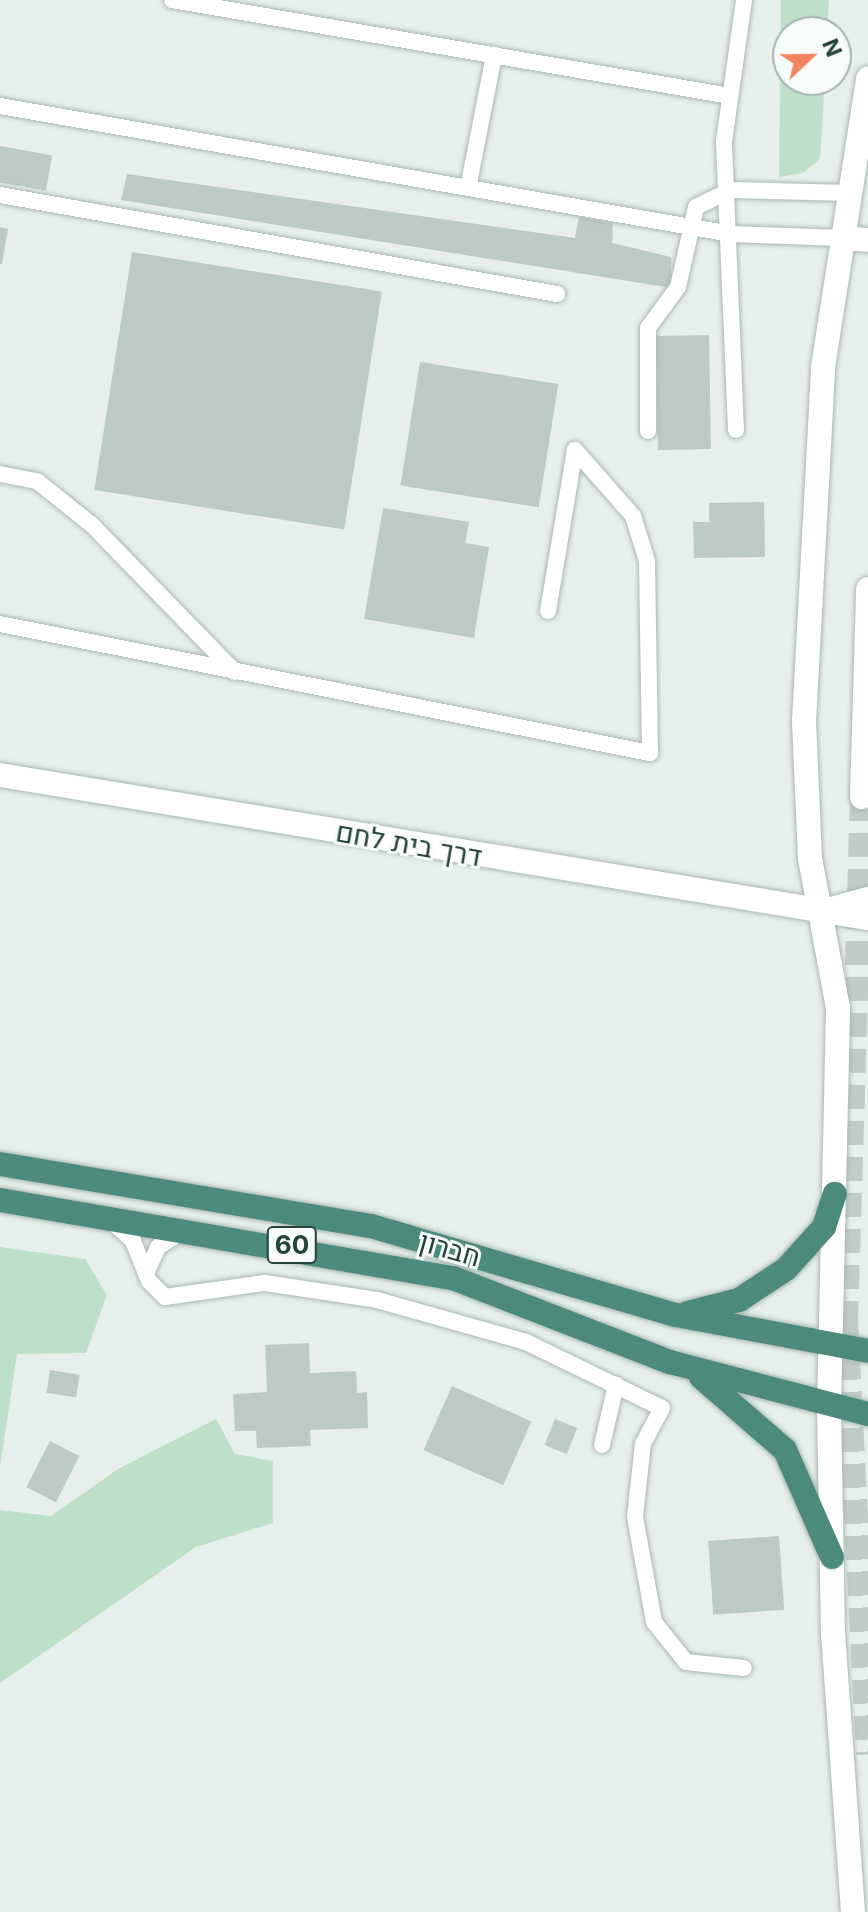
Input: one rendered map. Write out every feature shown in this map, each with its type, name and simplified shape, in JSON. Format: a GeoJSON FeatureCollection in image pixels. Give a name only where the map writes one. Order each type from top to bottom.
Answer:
{"type":"FeatureCollection","features":[{"type":"Feature","properties":{"kind":"highway","name":"חברון"},"geometry":{"type":"LineString","coordinates":[[0,1164],[371,1226],[676,1315],[868,1351]]}},
{"type":"Feature","properties":{"kind":"highway"},"geometry":{"type":"LineString","coordinates":[[676,1315],[739,1300],[773,1279],[813,1243],[835,1194]]}},
{"type":"Feature","properties":{"kind":"highway","name":"חברון"},"geometry":{"type":"LineString","coordinates":[[0,1200],[194,1229],[453,1278],[670,1362],[829,1409],[868,1414]]}},
{"type":"Feature","properties":{"kind":"highway"},"geometry":{"type":"LineString","coordinates":[[670,1362],[735,1400],[774,1438],[808,1490],[832,1557]]}},
{"type":"Feature","properties":{"kind":"main road"},"geometry":{"type":"LineString","coordinates":[[853,1912],[832,1557],[829,1409],[838,1008],[819,912],[806,817],[804,722],[820,414],[841,238],[859,193],[868,78]]}},
{"type":"Feature","properties":{"kind":"main road"},"geometry":{"type":"LineString","coordinates":[[841,238],[868,240]]}},
{"type":"Feature","properties":{"kind":"main road"},"geometry":{"type":"LineString","coordinates":[[862,797],[868,589]]}},
{"type":"Feature","properties":{"kind":"main road","name":"דרך בית לחם"},"geometry":{"type":"LineString","coordinates":[[0,775],[868,918]]}},
{"type":"Feature","properties":{"kind":"main road","name":"דרך בית לחם"},"geometry":{"type":"LineString","coordinates":[[819,912],[868,899]]}},
{"type":"Feature","properties":{"kind":"lane"},"geometry":{"type":"LineString","coordinates":[[172,0],[730,96]]}},
{"type":"Feature","properties":{"kind":"lane"},"geometry":{"type":"LineString","coordinates":[[736,430],[731,190],[724,141],[744,0]]}},
{"type":"Feature","properties":{"kind":"lane"},"geometry":{"type":"LineString","coordinates":[[468,188],[494,55]]}},
{"type":"Feature","properties":{"kind":"lane"},"geometry":{"type":"LineString","coordinates":[[0,106],[731,234],[841,238]]}},
{"type":"Feature","properties":{"kind":"lane"},"geometry":{"type":"LineString","coordinates":[[648,431],[648,328],[678,287],[688,226],[696,207],[731,190],[859,193]]}},
{"type":"Feature","properties":{"kind":"lane"},"geometry":{"type":"LineString","coordinates":[[0,195],[557,294]]}},
{"type":"Feature","properties":{"kind":"lane"},"geometry":{"type":"LineString","coordinates":[[0,624],[650,753],[647,561],[633,516],[575,450],[548,611]]}},
{"type":"Feature","properties":{"kind":"lane"},"geometry":{"type":"LineString","coordinates":[[0,474],[37,481],[92,525],[235,672]]}},
{"type":"Feature","properties":{"kind":"lane"},"geometry":{"type":"LineString","coordinates":[[102,1215],[133,1241],[147,1271],[165,1297],[265,1283],[377,1300],[526,1342],[662,1408],[643,1443],[635,1517],[654,1622],[686,1662],[744,1668]]}},
{"type":"Feature","properties":{"kind":"lane"},"geometry":{"type":"LineString","coordinates":[[147,1271],[158,1247],[194,1229]]}},
{"type":"Feature","properties":{"kind":"lane"},"geometry":{"type":"LineString","coordinates":[[602,1445],[616,1385]]}},
{"type":"Feature","properties":{"kind":"green space"},"geometry":{"type":"Polygon","coordinates":[[[781,0],[829,0],[828,16],[781,16],[781,0]]]}},
{"type":"Feature","properties":{"kind":"green space"},"geometry":{"type":"Polygon","coordinates":[[[780,96],[824,96],[820,159],[803,173],[779,177],[780,96]]]}},
{"type":"Feature","properties":{"kind":"green space"},"geometry":{"type":"Polygon","coordinates":[[[0,1247],[85,1259],[107,1295],[86,1353],[17,1354],[0,1468],[0,1247]]]}},
{"type":"Feature","properties":{"kind":"green space"},"geometry":{"type":"Polygon","coordinates":[[[216,1419],[235,1454],[273,1461],[273,1523],[196,1547],[0,1683],[0,1510],[51,1516],[118,1469],[216,1419]]]}},
{"type":"Feature","properties":{"kind":"building"},"geometry":{"type":"Polygon","coordinates":[[[0,146],[52,155],[46,191],[0,183],[0,146]]]}},
{"type":"Feature","properties":{"kind":"building"},"geometry":{"type":"Polygon","coordinates":[[[127,174],[575,238],[579,217],[613,223],[612,243],[671,257],[672,288],[121,200],[127,174]]]}},
{"type":"Feature","properties":{"kind":"building"},"geometry":{"type":"Polygon","coordinates":[[[0,227],[8,229],[2,264],[0,264],[0,227]]]}},
{"type":"Feature","properties":{"kind":"building"},"geometry":{"type":"Polygon","coordinates":[[[132,252],[382,292],[344,530],[94,490],[132,252]]]}},
{"type":"Feature","properties":{"kind":"building"},"geometry":{"type":"Polygon","coordinates":[[[709,335],[711,449],[658,450],[656,336],[709,335]]]}},
{"type":"Feature","properties":{"kind":"building"},"geometry":{"type":"Polygon","coordinates":[[[420,362],[558,384],[539,507],[400,485],[420,362]]]}},
{"type":"Feature","properties":{"kind":"building"},"geometry":{"type":"Polygon","coordinates":[[[764,502],[765,557],[694,558],[693,522],[709,522],[709,503],[764,502]]]}},
{"type":"Feature","properties":{"kind":"building"},"geometry":{"type":"Polygon","coordinates":[[[383,508],[469,522],[465,543],[489,547],[474,638],[364,619],[383,508]]]}},
{"type":"Feature","properties":{"kind":"building"},"geometry":{"type":"Polygon","coordinates":[[[309,1343],[310,1373],[356,1371],[357,1393],[367,1392],[368,1428],[310,1430],[311,1446],[257,1448],[256,1431],[235,1431],[233,1394],[267,1392],[265,1345],[309,1343]]]}},
{"type":"Feature","properties":{"kind":"building"},"geometry":{"type":"Polygon","coordinates":[[[50,1370],[80,1375],[76,1397],[46,1393],[50,1370]]]}},
{"type":"Feature","properties":{"kind":"building"},"geometry":{"type":"Polygon","coordinates":[[[452,1386],[531,1421],[503,1485],[424,1450],[452,1386]]]}},
{"type":"Feature","properties":{"kind":"building"},"geometry":{"type":"Polygon","coordinates":[[[555,1419],[577,1428],[567,1454],[545,1445],[555,1419]]]}},
{"type":"Feature","properties":{"kind":"building"},"geometry":{"type":"Polygon","coordinates":[[[50,1441],[79,1456],[56,1502],[26,1487],[50,1441]]]}},
{"type":"Feature","properties":{"kind":"building"},"geometry":{"type":"Polygon","coordinates":[[[779,1536],[784,1610],[713,1615],[708,1541],[779,1536]]]}},
{"type":"Feature","properties":{"kind":"tunnel"},"geometry":{"type":"LineString","coordinates":[[862,797],[846,1320],[868,1754]]}}]}
